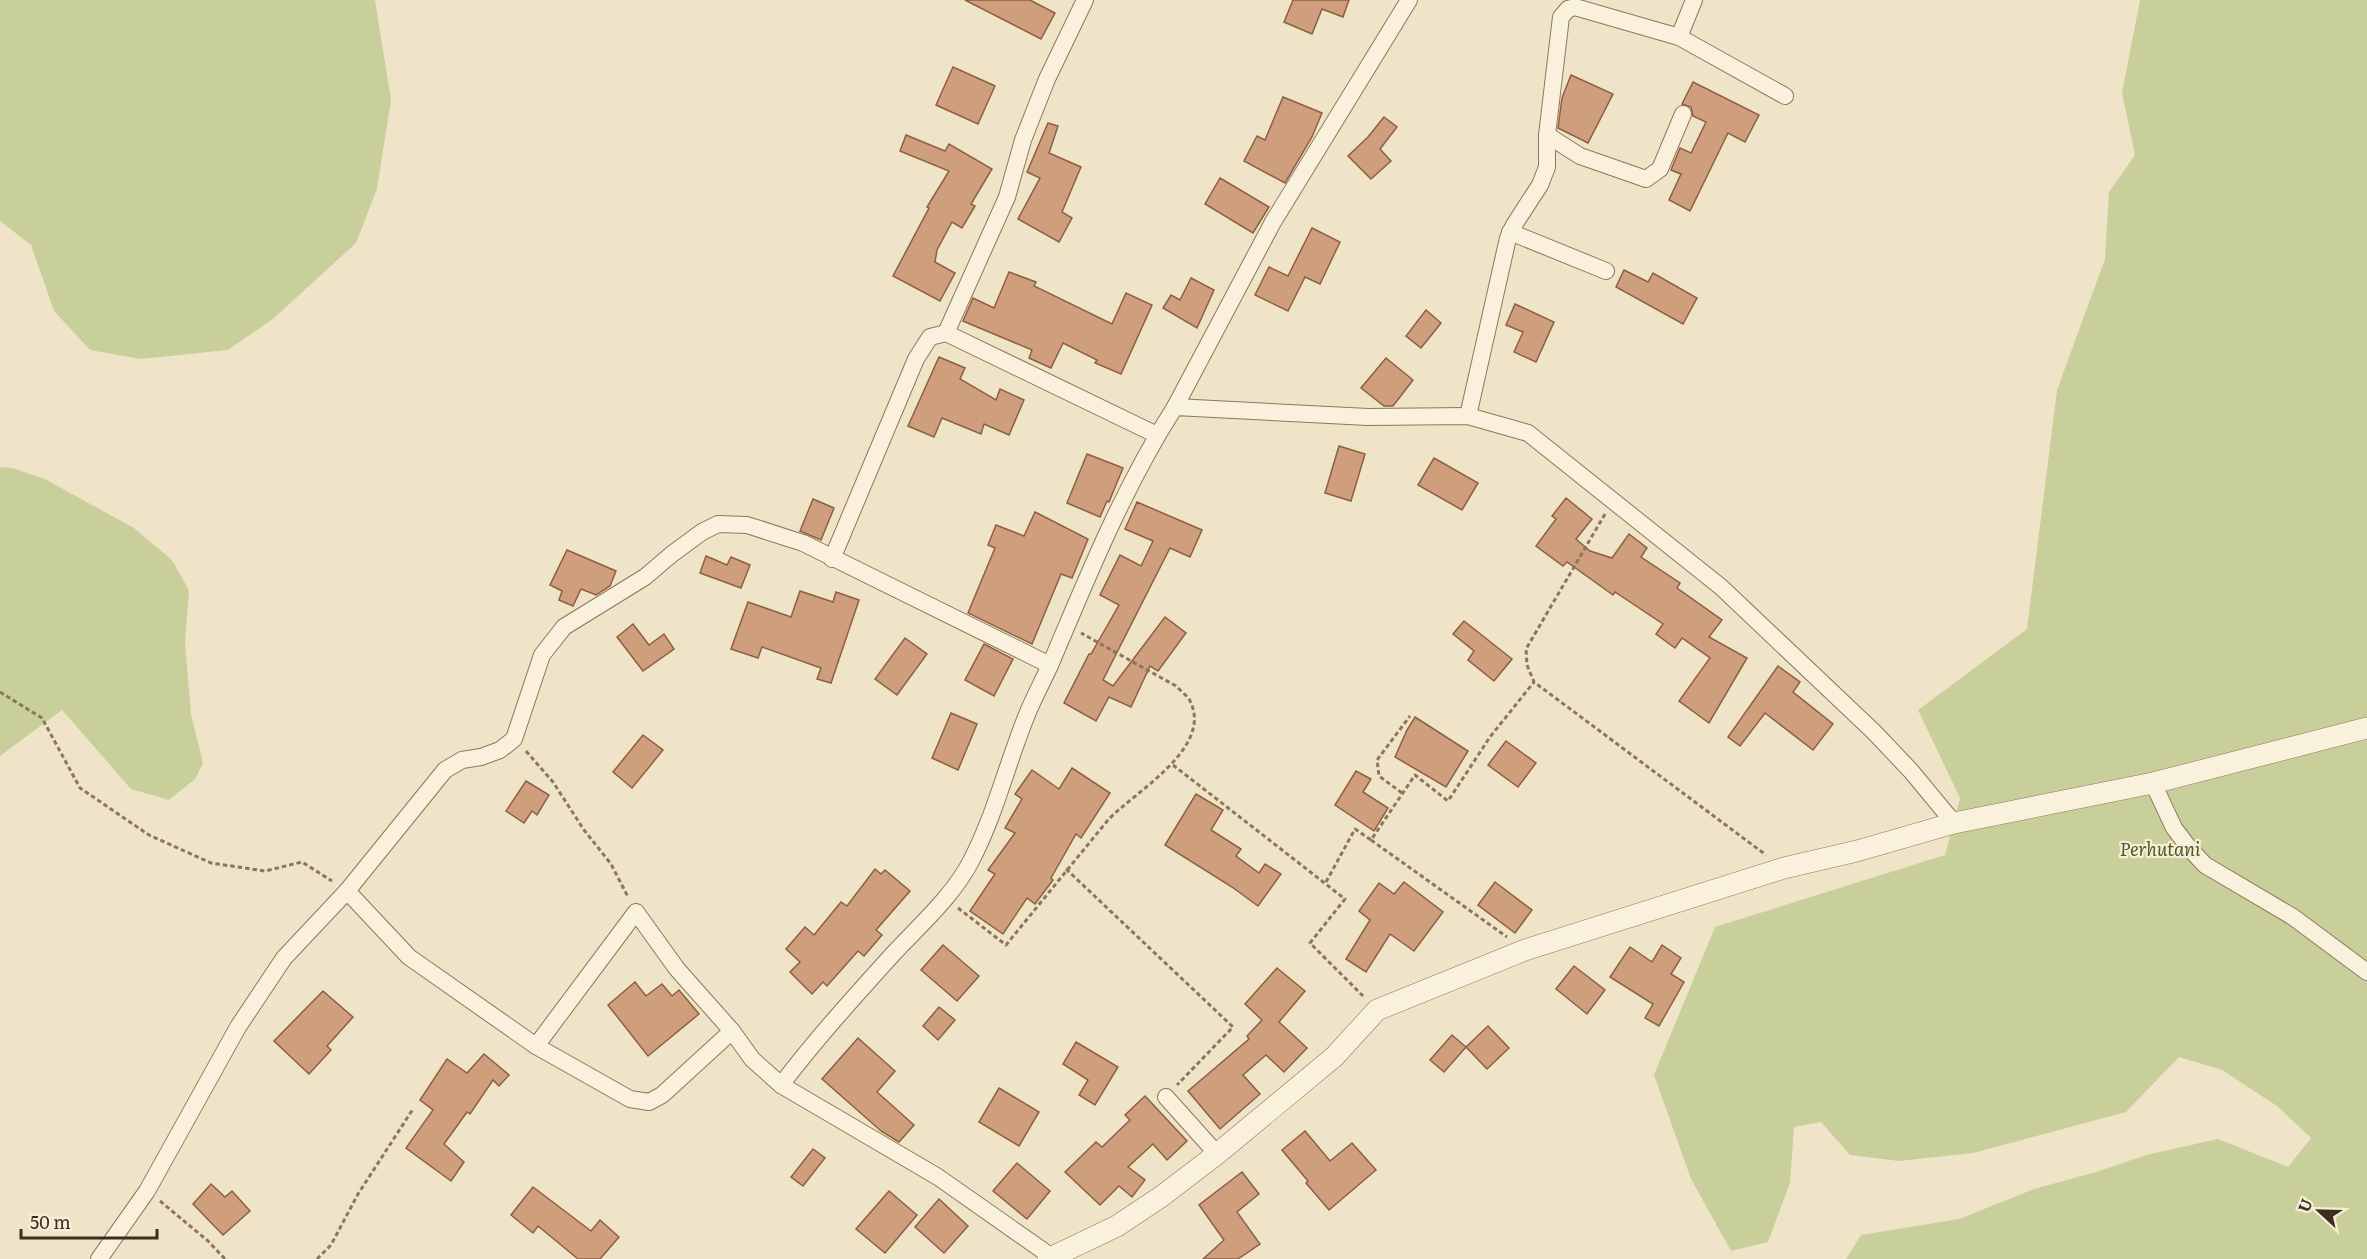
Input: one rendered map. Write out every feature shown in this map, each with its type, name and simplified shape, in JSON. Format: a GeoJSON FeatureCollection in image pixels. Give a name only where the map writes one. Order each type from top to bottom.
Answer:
{"type":"FeatureCollection","features":[{"type":"Feature","properties":{"kind":"street"},"geometry":{"type":"LineString","coordinates":[[946,333],[1007,197],[1023,140],[1047,79],[1085,0]]}},
{"type":"Feature","properties":{"kind":"street"},"geometry":{"type":"LineString","coordinates":[[781,1085],[834,1019],[945,898],[971,861],[1003,782],[1026,716],[1123,498],[1273,222],[1409,0]]}},
{"type":"Feature","properties":{"kind":"street"},"geometry":{"type":"LineString","coordinates":[[1679,37],[1694,0]]}},
{"type":"Feature","properties":{"kind":"street"},"geometry":{"type":"LineString","coordinates":[[1468,416],[1510,232],[1540,185],[1547,167],[1547,135],[1561,17],[1568,9],[1575,7],[1679,37],[1785,96]]}},
{"type":"Feature","properties":{"kind":"street"},"geometry":{"type":"LineString","coordinates":[[1547,135],[1580,156],[1646,179],[1660,169],[1683,114]]}},
{"type":"Feature","properties":{"kind":"street"},"geometry":{"type":"LineString","coordinates":[[1510,232],[1606,271]]}},
{"type":"Feature","properties":{"kind":"street"},"geometry":{"type":"LineString","coordinates":[[832,559],[916,359],[930,338],[946,333],[1157,435]]}},
{"type":"Feature","properties":{"kind":"street"},"geometry":{"type":"LineString","coordinates":[[1174,407],[1368,417],[1468,416],[1528,433],[1721,587],[1874,732],[1911,771],[1954,823]]}},
{"type":"Feature","properties":{"kind":"street"},"geometry":{"type":"LineString","coordinates":[[99,1259],[147,1191],[238,1027],[284,958],[347,891],[445,770],[462,760],[481,757],[500,750],[514,739],[542,655],[564,627],[645,577],[702,532],[718,524],[747,525],[803,543],[1050,665]]}},
{"type":"Feature","properties":{"kind":"street"},"geometry":{"type":"LineString","coordinates":[[536,1046],[636,912],[677,969],[732,1031],[752,1059],[781,1085],[938,1177],[1050,1258],[1117,1226],[1217,1154],[1334,1057],[1377,1010],[1525,950],[1784,868],[1857,851],[1954,823],[2153,783],[2367,728]]}},
{"type":"Feature","properties":{"kind":"street"},"geometry":{"type":"LineString","coordinates":[[2153,783],[2174,828],[2205,865],[2293,917],[2367,972]]}},
{"type":"Feature","properties":{"kind":"street"},"geometry":{"type":"LineString","coordinates":[[347,891],[409,957],[536,1046],[630,1099],[649,1102],[662,1095],[732,1031]]}},
{"type":"Feature","properties":{"kind":"street"},"geometry":{"type":"LineString","coordinates":[[1166,1097],[1217,1154]]}},
{"type":"Feature","properties":{"kind":"path"},"geometry":{"type":"LineString","coordinates":[[1613,501],[1526,649],[1527,665],[1534,682],[1784,868]]}},
{"type":"Feature","properties":{"kind":"path"},"geometry":{"type":"LineString","coordinates":[[945,898],[1006,945],[1066,869],[1121,806],[1173,765],[1194,729],[1194,713],[1188,699],[1176,686],[1066,625]]}},
{"type":"Feature","properties":{"kind":"path"},"geometry":{"type":"LineString","coordinates":[[1371,840],[1415,775],[1448,801],[1490,737],[1534,682]]}},
{"type":"Feature","properties":{"kind":"path"},"geometry":{"type":"LineString","coordinates":[[0,692],[42,718],[80,788],[149,835],[211,863],[265,871],[302,862],[347,891]]}},
{"type":"Feature","properties":{"kind":"path"},"geometry":{"type":"LineString","coordinates":[[1402,793],[1379,776],[1377,760],[1410,716]]}},
{"type":"Feature","properties":{"kind":"path"},"geometry":{"type":"LineString","coordinates":[[514,739],[553,782],[584,830],[611,864],[636,912]]}},
{"type":"Feature","properties":{"kind":"path"},"geometry":{"type":"LineString","coordinates":[[1173,765],[1345,899],[1310,943],[1377,1010]]}},
{"type":"Feature","properties":{"kind":"path"},"geometry":{"type":"LineString","coordinates":[[1326,882],[1355,829],[1525,950]]}},
{"type":"Feature","properties":{"kind":"path"},"geometry":{"type":"LineString","coordinates":[[1066,869],[1233,1027],[1166,1097]]}},
{"type":"Feature","properties":{"kind":"path"},"geometry":{"type":"LineString","coordinates":[[317,1259],[331,1245],[358,1194],[413,1109]]}},
{"type":"Feature","properties":{"kind":"path"},"geometry":{"type":"LineString","coordinates":[[147,1191],[208,1241],[225,1259]]}},
{"type":"Feature","properties":{"kind":"green space"},"geometry":{"type":"Polygon","coordinates":[[[0,0],[375,0],[391,100],[377,189],[356,243],[274,318],[228,350],[140,359],[90,350],[54,311],[31,245],[0,221],[0,0]]]}},
{"type":"Feature","properties":{"kind":"green space","name":"Perhutani"},"geometry":{"type":"Polygon","coordinates":[[[2140,0],[2367,0],[2367,1259],[1846,1259],[1861,1235],[1959,1219],[2034,1189],[2146,1155],[2218,1139],[2288,1167],[2311,1138],[2277,1106],[2222,1070],[2179,1057],[2126,1112],[1973,1153],[1899,1161],[1850,1155],[1821,1122],[1794,1127],[1790,1183],[1768,1242],[1731,1251],[1691,1179],[1654,1075],[1715,927],[1945,855],[1960,798],[1918,710],[2027,629],[2057,390],[2105,259],[2109,192],[2135,155],[2122,93],[2140,0]]]}},
{"type":"Feature","properties":{"kind":"green space"},"geometry":{"type":"Polygon","coordinates":[[[0,467],[12,468],[45,479],[134,528],[172,560],[189,590],[185,643],[191,714],[203,763],[195,779],[169,800],[131,789],[62,710],[0,756],[0,467]]]}},
{"type":"Feature","properties":{"kind":"building"},"geometry":{"type":"Polygon","coordinates":[[[965,0],[1030,0],[1055,13],[1041,39],[965,0]]]}},
{"type":"Feature","properties":{"kind":"building"},"geometry":{"type":"Polygon","coordinates":[[[1293,0],[1349,0],[1343,17],[1322,9],[1312,34],[1284,22],[1293,0]]]}},
{"type":"Feature","properties":{"kind":"building"},"geometry":{"type":"Polygon","coordinates":[[[953,67],[995,86],[978,124],[936,105],[953,67]]]}},
{"type":"Feature","properties":{"kind":"building"},"geometry":{"type":"Polygon","coordinates":[[[1571,75],[1613,94],[1588,143],[1558,128],[1562,98],[1571,75]]]}},
{"type":"Feature","properties":{"kind":"building"},"geometry":{"type":"Polygon","coordinates":[[[1693,82],[1759,115],[1745,142],[1728,133],[1690,211],[1669,200],[1681,174],[1671,170],[1680,148],[1691,153],[1706,122],[1693,116],[1691,107],[1682,104],[1693,82]]]}},
{"type":"Feature","properties":{"kind":"building"},"geometry":{"type":"Polygon","coordinates":[[[1283,97],[1322,113],[1312,137],[1285,183],[1244,161],[1257,136],[1265,140],[1283,97]]]}},
{"type":"Feature","properties":{"kind":"building"},"geometry":{"type":"Polygon","coordinates":[[[1384,117],[1397,127],[1380,149],[1391,161],[1371,179],[1348,156],[1368,137],[1384,117]]]}},
{"type":"Feature","properties":{"kind":"building"},"geometry":{"type":"Polygon","coordinates":[[[1048,123],[1058,126],[1049,153],[1081,167],[1062,212],[1072,218],[1059,242],[1018,219],[1040,178],[1027,172],[1048,123]]]}},
{"type":"Feature","properties":{"kind":"building"},"geometry":{"type":"Polygon","coordinates":[[[906,135],[945,151],[949,144],[992,169],[971,204],[975,206],[962,228],[952,222],[937,250],[935,262],[955,273],[940,301],[893,276],[929,208],[927,207],[949,171],[900,151],[906,135]]]}},
{"type":"Feature","properties":{"kind":"building"},"geometry":{"type":"Polygon","coordinates":[[[1220,178],[1269,207],[1253,233],[1205,204],[1220,178]]]}},
{"type":"Feature","properties":{"kind":"building"},"geometry":{"type":"Polygon","coordinates":[[[1312,228],[1340,242],[1320,284],[1305,277],[1288,311],[1255,295],[1269,267],[1288,276],[1312,228]]]}},
{"type":"Feature","properties":{"kind":"building"},"geometry":{"type":"Polygon","coordinates":[[[1624,270],[1648,282],[1653,273],[1697,298],[1683,324],[1616,287],[1624,270]]]}},
{"type":"Feature","properties":{"kind":"building"},"geometry":{"type":"Polygon","coordinates":[[[1009,272],[1036,282],[1034,286],[1112,324],[1126,293],[1152,305],[1121,374],[1095,363],[1097,360],[1063,343],[1051,368],[1029,358],[1032,350],[963,321],[973,298],[994,308],[1009,272]]]}},
{"type":"Feature","properties":{"kind":"building"},"geometry":{"type":"Polygon","coordinates":[[[1191,278],[1214,290],[1197,328],[1163,308],[1171,295],[1180,300],[1191,278]]]}},
{"type":"Feature","properties":{"kind":"building"},"geometry":{"type":"Polygon","coordinates":[[[1515,304],[1554,322],[1536,362],[1514,352],[1523,332],[1506,325],[1515,304]]]}},
{"type":"Feature","properties":{"kind":"building"},"geometry":{"type":"Polygon","coordinates":[[[1426,310],[1441,323],[1421,348],[1406,336],[1426,310]]]}},
{"type":"Feature","properties":{"kind":"building"},"geometry":{"type":"Polygon","coordinates":[[[939,357],[965,368],[960,379],[996,400],[1000,389],[1024,400],[1009,435],[984,424],[981,434],[942,418],[934,437],[908,426],[939,357]]]}},
{"type":"Feature","properties":{"kind":"building"},"geometry":{"type":"Polygon","coordinates":[[[1386,358],[1413,380],[1393,406],[1384,406],[1361,388],[1386,358]]]}},
{"type":"Feature","properties":{"kind":"building"},"geometry":{"type":"Polygon","coordinates":[[[1339,446],[1365,454],[1351,501],[1325,493],[1339,446]]]}},
{"type":"Feature","properties":{"kind":"building"},"geometry":{"type":"Polygon","coordinates":[[[1087,454],[1123,468],[1100,517],[1067,503],[1087,454]]]}},
{"type":"Feature","properties":{"kind":"building"},"geometry":{"type":"Polygon","coordinates":[[[1434,458],[1478,483],[1462,510],[1418,485],[1434,458]]]}},
{"type":"Feature","properties":{"kind":"building"},"geometry":{"type":"Polygon","coordinates":[[[1566,498],[1592,519],[1576,539],[1590,551],[1612,558],[1629,534],[1647,548],[1641,557],[1680,583],[1677,588],[1722,620],[1709,637],[1747,658],[1709,723],[1679,701],[1710,658],[1682,638],[1675,648],[1656,634],[1663,624],[1615,592],[1613,595],[1567,562],[1563,566],[1536,546],[1556,519],[1552,516],[1566,498]]]}},
{"type":"Feature","properties":{"kind":"building"},"geometry":{"type":"Polygon","coordinates":[[[813,499],[834,508],[821,540],[800,531],[813,499]]]}},
{"type":"Feature","properties":{"kind":"building"},"geometry":{"type":"Polygon","coordinates":[[[1137,502],[1202,530],[1190,557],[1170,548],[1103,680],[1113,686],[1165,617],[1186,633],[1158,671],[1150,666],[1131,707],[1109,697],[1096,721],[1064,703],[1089,654],[1119,605],[1100,595],[1120,555],[1141,566],[1153,541],[1125,529],[1137,502]]]}},
{"type":"Feature","properties":{"kind":"building"},"geometry":{"type":"Polygon","coordinates":[[[1035,512],[1088,539],[1072,578],[1061,574],[1032,644],[968,613],[995,548],[988,545],[996,525],[1024,536],[1035,512]]]}},
{"type":"Feature","properties":{"kind":"building"},"geometry":{"type":"Polygon","coordinates":[[[567,550],[616,571],[610,586],[596,595],[581,589],[573,606],[559,600],[562,591],[550,585],[567,550]]]}},
{"type":"Feature","properties":{"kind":"building"},"geometry":{"type":"Polygon","coordinates":[[[706,556],[727,565],[731,557],[750,565],[741,588],[700,573],[706,556]]]}},
{"type":"Feature","properties":{"kind":"building"},"geometry":{"type":"Polygon","coordinates":[[[800,591],[833,602],[836,592],[859,600],[831,683],[817,679],[821,668],[762,647],[758,658],[731,649],[748,602],[791,617],[800,591]]]}},
{"type":"Feature","properties":{"kind":"building"},"geometry":{"type":"Polygon","coordinates":[[[1464,621],[1512,659],[1494,681],[1468,660],[1474,651],[1453,634],[1464,621]]]}},
{"type":"Feature","properties":{"kind":"building"},"geometry":{"type":"Polygon","coordinates":[[[633,624],[649,645],[664,634],[674,649],[643,671],[617,637],[633,624]]]}},
{"type":"Feature","properties":{"kind":"building"},"geometry":{"type":"Polygon","coordinates":[[[905,638],[927,654],[897,695],[875,679],[905,638]]]}},
{"type":"Feature","properties":{"kind":"building"},"geometry":{"type":"Polygon","coordinates":[[[984,644],[1013,659],[994,696],[965,680],[984,644]]]}},
{"type":"Feature","properties":{"kind":"building"},"geometry":{"type":"Polygon","coordinates":[[[1778,666],[1800,682],[1793,692],[1833,724],[1813,750],[1765,713],[1740,746],[1728,737],[1778,666]]]}},
{"type":"Feature","properties":{"kind":"building"},"geometry":{"type":"Polygon","coordinates":[[[951,713],[977,724],[958,770],[932,758],[951,713]]]}},
{"type":"Feature","properties":{"kind":"building"},"geometry":{"type":"Polygon","coordinates":[[[1415,717],[1468,751],[1446,787],[1395,757],[1415,717]]]}},
{"type":"Feature","properties":{"kind":"building"},"geometry":{"type":"Polygon","coordinates":[[[643,735],[663,750],[632,788],[613,772],[643,735]]]}},
{"type":"Feature","properties":{"kind":"building"},"geometry":{"type":"Polygon","coordinates":[[[1506,741],[1536,763],[1518,787],[1488,765],[1506,741]]]}},
{"type":"Feature","properties":{"kind":"building"},"geometry":{"type":"Polygon","coordinates":[[[1072,768],[1110,793],[1081,838],[1076,834],[1051,878],[1053,880],[1035,904],[1027,898],[1003,934],[970,911],[995,874],[988,870],[1015,833],[1005,828],[1022,799],[1015,794],[1032,770],[1059,789],[1072,768]]]}},
{"type":"Feature","properties":{"kind":"building"},"geometry":{"type":"Polygon","coordinates":[[[1356,771],[1371,779],[1363,792],[1388,808],[1374,831],[1335,805],[1356,771]]]}},
{"type":"Feature","properties":{"kind":"building"},"geometry":{"type":"Polygon","coordinates":[[[526,781],[549,795],[537,815],[532,811],[524,823],[506,811],[526,781]]]}},
{"type":"Feature","properties":{"kind":"building"},"geometry":{"type":"Polygon","coordinates":[[[1196,794],[1223,810],[1211,830],[1241,849],[1236,856],[1259,873],[1265,864],[1281,874],[1258,906],[1165,845],[1196,794]]]}},
{"type":"Feature","properties":{"kind":"building"},"geometry":{"type":"Polygon","coordinates":[[[875,869],[881,874],[885,870],[910,891],[876,930],[882,935],[864,956],[858,951],[827,986],[823,982],[812,994],[790,972],[800,962],[786,949],[805,927],[814,935],[841,902],[847,906],[875,869]]]}},
{"type":"Feature","properties":{"kind":"building"},"geometry":{"type":"Polygon","coordinates":[[[1404,882],[1443,912],[1414,951],[1390,934],[1366,972],[1346,959],[1370,920],[1359,911],[1379,883],[1394,894],[1404,882]]]}},
{"type":"Feature","properties":{"kind":"building"},"geometry":{"type":"Polygon","coordinates":[[[1495,882],[1532,910],[1515,933],[1478,905],[1495,882]]]}},
{"type":"Feature","properties":{"kind":"building"},"geometry":{"type":"Polygon","coordinates":[[[943,945],[979,976],[957,1001],[921,970],[943,945]]]}},
{"type":"Feature","properties":{"kind":"building"},"geometry":{"type":"Polygon","coordinates":[[[1662,945],[1681,958],[1671,974],[1684,982],[1659,1026],[1645,1018],[1653,1004],[1610,977],[1630,947],[1652,962],[1662,945]]]}},
{"type":"Feature","properties":{"kind":"building"},"geometry":{"type":"Polygon","coordinates":[[[1574,966],[1605,990],[1587,1014],[1556,989],[1574,966]]]}},
{"type":"Feature","properties":{"kind":"building"},"geometry":{"type":"Polygon","coordinates":[[[1277,968],[1305,991],[1279,1022],[1307,1048],[1284,1072],[1266,1055],[1243,1075],[1260,1094],[1220,1129],[1188,1091],[1249,1039],[1247,1036],[1262,1020],[1245,1004],[1277,968]]]}},
{"type":"Feature","properties":{"kind":"building"},"geometry":{"type":"Polygon","coordinates":[[[635,982],[646,996],[662,984],[672,996],[679,990],[699,1014],[648,1056],[608,1005],[635,982]]]}},
{"type":"Feature","properties":{"kind":"building"},"geometry":{"type":"Polygon","coordinates":[[[323,991],[353,1017],[327,1046],[331,1050],[309,1074],[274,1041],[323,991]]]}},
{"type":"Feature","properties":{"kind":"building"},"geometry":{"type":"Polygon","coordinates":[[[939,1007],[955,1020],[938,1040],[923,1026],[939,1007]]]}},
{"type":"Feature","properties":{"kind":"building"},"geometry":{"type":"Polygon","coordinates":[[[1488,1026],[1509,1048],[1487,1069],[1466,1047],[1488,1026]]]}},
{"type":"Feature","properties":{"kind":"building"},"geometry":{"type":"Polygon","coordinates":[[[1452,1035],[1466,1047],[1444,1072],[1430,1060],[1452,1035]]]}},
{"type":"Feature","properties":{"kind":"building"},"geometry":{"type":"Polygon","coordinates":[[[858,1038],[895,1071],[877,1092],[914,1125],[899,1142],[881,1131],[822,1079],[858,1038]]]}},
{"type":"Feature","properties":{"kind":"building"},"geometry":{"type":"Polygon","coordinates":[[[1076,1042],[1118,1067],[1095,1105],[1079,1095],[1088,1080],[1063,1064],[1076,1042]]]}},
{"type":"Feature","properties":{"kind":"building"},"geometry":{"type":"Polygon","coordinates":[[[484,1054],[509,1075],[499,1086],[493,1080],[470,1114],[467,1112],[444,1144],[464,1162],[451,1181],[406,1148],[433,1110],[420,1100],[447,1059],[467,1073],[484,1054]]]}},
{"type":"Feature","properties":{"kind":"building"},"geometry":{"type":"Polygon","coordinates":[[[999,1088],[1039,1112],[1019,1146],[979,1122],[999,1088]]]}},
{"type":"Feature","properties":{"kind":"building"},"geometry":{"type":"Polygon","coordinates":[[[1145,1096],[1187,1141],[1167,1160],[1153,1144],[1128,1167],[1145,1180],[1132,1197],[1119,1186],[1100,1205],[1065,1172],[1096,1142],[1102,1147],[1130,1120],[1125,1115],[1145,1096]]]}},
{"type":"Feature","properties":{"kind":"building"},"geometry":{"type":"Polygon","coordinates":[[[1305,1131],[1330,1161],[1352,1143],[1376,1170],[1329,1210],[1282,1150],[1305,1131]]]}},
{"type":"Feature","properties":{"kind":"building"},"geometry":{"type":"Polygon","coordinates":[[[813,1149],[825,1158],[803,1186],[791,1177],[813,1149]]]}},
{"type":"Feature","properties":{"kind":"building"},"geometry":{"type":"Polygon","coordinates":[[[1017,1163],[1050,1191],[1027,1219],[993,1191],[1017,1163]]]}},
{"type":"Feature","properties":{"kind":"building"},"geometry":{"type":"Polygon","coordinates":[[[1242,1172],[1259,1194],[1237,1212],[1260,1244],[1238,1259],[1203,1259],[1224,1240],[1199,1205],[1242,1172]]]}},
{"type":"Feature","properties":{"kind":"building"},"geometry":{"type":"Polygon","coordinates":[[[211,1184],[225,1197],[232,1191],[250,1211],[223,1235],[193,1204],[211,1184]]]}},
{"type":"Feature","properties":{"kind":"building"},"geometry":{"type":"Polygon","coordinates":[[[533,1187],[591,1231],[600,1220],[619,1237],[600,1259],[578,1259],[538,1226],[533,1233],[511,1215],[533,1187]]]}},
{"type":"Feature","properties":{"kind":"building"},"geometry":{"type":"Polygon","coordinates":[[[889,1191],[917,1215],[885,1253],[856,1229],[889,1191]]]}},
{"type":"Feature","properties":{"kind":"building"},"geometry":{"type":"Polygon","coordinates":[[[939,1199],[968,1226],[944,1253],[915,1227],[939,1199]]]}}]}
